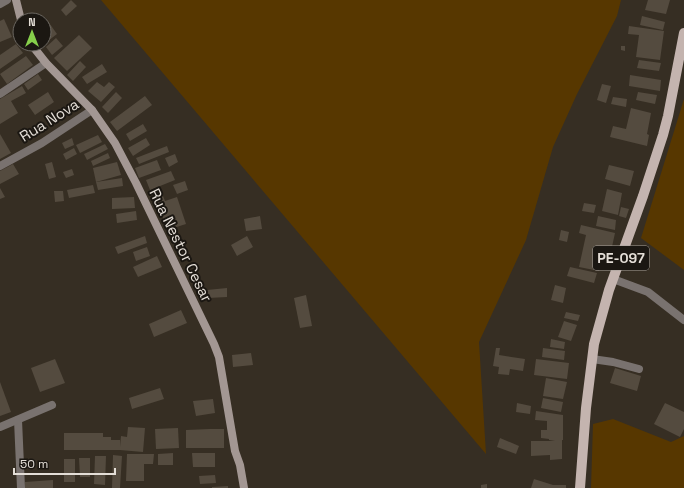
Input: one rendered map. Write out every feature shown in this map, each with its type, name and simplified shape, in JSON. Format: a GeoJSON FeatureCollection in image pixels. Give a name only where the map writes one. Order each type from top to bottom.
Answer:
{"type":"FeatureCollection","features":[{"type":"Feature","properties":{"kind":"main road","name":"PE-097"},"geometry":{"type":"LineString","coordinates":[[580,488],[583,432],[594,344],[613,279],[663,135],[684,33]]}},
{"type":"Feature","properties":{"kind":"street"},"geometry":{"type":"LineString","coordinates":[[0,4],[7,0]]}},
{"type":"Feature","properties":{"kind":"street"},"geometry":{"type":"LineString","coordinates":[[16,0],[19,12]]}},
{"type":"Feature","properties":{"kind":"street","name":"Rua Nestor Cesar"},"geometry":{"type":"LineString","coordinates":[[37,52],[46,63],[92,110],[115,143],[136,183],[219,357],[235,451],[240,465],[244,488]]}},
{"type":"Feature","properties":{"kind":"street"},"geometry":{"type":"LineString","coordinates":[[0,94],[46,63]]}},
{"type":"Feature","properties":{"kind":"street","name":"Rua Nova"},"geometry":{"type":"LineString","coordinates":[[0,166],[42,143],[92,110]]}},
{"type":"Feature","properties":{"kind":"street"},"geometry":{"type":"LineString","coordinates":[[613,279],[648,292],[684,320]]}},
{"type":"Feature","properties":{"kind":"street"},"geometry":{"type":"LineString","coordinates":[[592,359],[612,362],[638,369]]}},
{"type":"Feature","properties":{"kind":"street"},"geometry":{"type":"LineString","coordinates":[[0,427],[52,405]]}},
{"type":"Feature","properties":{"kind":"street"},"geometry":{"type":"LineString","coordinates":[[18,420],[21,488]]}},
{"type":"Feature","properties":{"kind":"shaded area"},"geometry":{"type":"Polygon","coordinates":[[[101,0],[621,0],[617,16],[577,94],[553,147],[526,240],[479,342],[486,454],[101,0]]]}},
{"type":"Feature","properties":{"kind":"shaded area"},"geometry":{"type":"Polygon","coordinates":[[[684,99],[684,270],[641,238],[684,99]]]}},
{"type":"Feature","properties":{"kind":"shaded area"},"geometry":{"type":"Polygon","coordinates":[[[613,419],[671,442],[684,436],[684,488],[591,488],[593,424],[613,419]]]}},
{"type":"Feature","properties":{"kind":"building"},"geometry":{"type":"Polygon","coordinates":[[[71,0],[77,6],[66,16],[61,10],[71,0]]]}},
{"type":"Feature","properties":{"kind":"building"},"geometry":{"type":"Polygon","coordinates":[[[648,0],[670,0],[666,14],[645,10],[648,0]]]}},
{"type":"Feature","properties":{"kind":"building"},"geometry":{"type":"Polygon","coordinates":[[[642,16],[665,22],[663,30],[640,25],[642,16]]]}},
{"type":"Feature","properties":{"kind":"building"},"geometry":{"type":"Polygon","coordinates":[[[4,19],[12,37],[0,42],[0,21],[4,19]]]}},
{"type":"Feature","properties":{"kind":"building"},"geometry":{"type":"Polygon","coordinates":[[[629,26],[664,31],[660,60],[636,57],[639,35],[628,34],[629,26]]]}},
{"type":"Feature","properties":{"kind":"building"},"geometry":{"type":"Polygon","coordinates":[[[52,27],[57,34],[52,38],[52,27]]]}},
{"type":"Feature","properties":{"kind":"building"},"geometry":{"type":"Polygon","coordinates":[[[79,35],[92,48],[67,71],[54,58],[79,35]]]}},
{"type":"Feature","properties":{"kind":"building"},"geometry":{"type":"Polygon","coordinates":[[[56,38],[63,46],[52,55],[50,52],[52,52],[52,42],[56,38]]]}},
{"type":"Feature","properties":{"kind":"building"},"geometry":{"type":"Polygon","coordinates":[[[621,46],[625,46],[625,51],[621,50],[621,46]]]}},
{"type":"Feature","properties":{"kind":"building"},"geometry":{"type":"Polygon","coordinates":[[[12,47],[12,52],[23,53],[0,69],[0,55],[12,47]]]}},
{"type":"Feature","properties":{"kind":"building"},"geometry":{"type":"Polygon","coordinates":[[[26,56],[33,65],[7,84],[0,74],[26,56]]]}},
{"type":"Feature","properties":{"kind":"building"},"geometry":{"type":"Polygon","coordinates":[[[639,60],[661,63],[659,71],[637,68],[639,60]]]}},
{"type":"Feature","properties":{"kind":"building"},"geometry":{"type":"Polygon","coordinates":[[[80,61],[86,67],[73,81],[67,75],[80,61]]]}},
{"type":"Feature","properties":{"kind":"building"},"geometry":{"type":"Polygon","coordinates":[[[102,64],[107,72],[87,84],[82,77],[102,64]]]}},
{"type":"Feature","properties":{"kind":"building"},"geometry":{"type":"Polygon","coordinates":[[[38,74],[42,80],[28,90],[24,84],[38,74]]]}},
{"type":"Feature","properties":{"kind":"building"},"geometry":{"type":"Polygon","coordinates":[[[630,75],[661,80],[660,91],[629,86],[630,75]]]}},
{"type":"Feature","properties":{"kind":"building"},"geometry":{"type":"Polygon","coordinates":[[[97,82],[104,87],[109,82],[115,87],[101,102],[88,91],[97,82]]]}},
{"type":"Feature","properties":{"kind":"building"},"geometry":{"type":"Polygon","coordinates":[[[602,84],[611,86],[606,103],[597,100],[602,84]]]}},
{"type":"Feature","properties":{"kind":"building"},"geometry":{"type":"Polygon","coordinates":[[[22,86],[26,93],[11,101],[18,113],[0,124],[0,99],[22,86]]]}},
{"type":"Feature","properties":{"kind":"building"},"geometry":{"type":"Polygon","coordinates":[[[48,92],[54,102],[35,115],[28,105],[48,92]]]}},
{"type":"Feature","properties":{"kind":"building"},"geometry":{"type":"Polygon","coordinates":[[[116,92],[122,98],[108,113],[102,107],[116,92]]]}},
{"type":"Feature","properties":{"kind":"building"},"geometry":{"type":"Polygon","coordinates":[[[638,92],[657,95],[655,104],[636,100],[638,92]]]}},
{"type":"Feature","properties":{"kind":"building"},"geometry":{"type":"Polygon","coordinates":[[[145,96],[152,105],[117,131],[110,122],[145,96]]]}},
{"type":"Feature","properties":{"kind":"building"},"geometry":{"type":"Polygon","coordinates":[[[613,97],[627,99],[626,107],[611,104],[613,97]]]}},
{"type":"Feature","properties":{"kind":"building"},"geometry":{"type":"Polygon","coordinates":[[[631,108],[651,113],[647,134],[649,135],[647,146],[610,137],[613,126],[626,129],[631,108]]]}},
{"type":"Feature","properties":{"kind":"building"},"geometry":{"type":"Polygon","coordinates":[[[143,124],[147,131],[130,141],[126,134],[143,124]]]}},
{"type":"Feature","properties":{"kind":"building"},"geometry":{"type":"Polygon","coordinates":[[[0,134],[11,153],[0,159],[0,134]]]}},
{"type":"Feature","properties":{"kind":"building"},"geometry":{"type":"Polygon","coordinates":[[[98,135],[102,142],[80,153],[76,145],[98,135]]]}},
{"type":"Feature","properties":{"kind":"building"},"geometry":{"type":"Polygon","coordinates":[[[72,138],[74,145],[65,149],[62,143],[72,138]]]}},
{"type":"Feature","properties":{"kind":"building"},"geometry":{"type":"Polygon","coordinates":[[[146,138],[150,145],[133,156],[128,148],[146,138]]]}},
{"type":"Feature","properties":{"kind":"building"},"geometry":{"type":"Polygon","coordinates":[[[105,144],[108,149],[87,160],[84,154],[105,144]]]}},
{"type":"Feature","properties":{"kind":"building"},"geometry":{"type":"Polygon","coordinates":[[[167,146],[169,152],[139,164],[136,158],[167,146]]]}},
{"type":"Feature","properties":{"kind":"building"},"geometry":{"type":"Polygon","coordinates":[[[74,148],[77,154],[66,160],[63,154],[74,148]]]}},
{"type":"Feature","properties":{"kind":"building"},"geometry":{"type":"Polygon","coordinates":[[[108,153],[110,158],[93,166],[91,161],[108,153]]]}},
{"type":"Feature","properties":{"kind":"building"},"geometry":{"type":"Polygon","coordinates":[[[175,154],[178,162],[169,167],[165,158],[175,154]]]}},
{"type":"Feature","properties":{"kind":"building"},"geometry":{"type":"Polygon","coordinates":[[[157,160],[161,170],[139,178],[135,168],[157,160]]]}},
{"type":"Feature","properties":{"kind":"building"},"geometry":{"type":"Polygon","coordinates":[[[52,162],[56,177],[49,179],[45,164],[52,162]]]}},
{"type":"Feature","properties":{"kind":"building"},"geometry":{"type":"Polygon","coordinates":[[[117,162],[121,175],[96,182],[93,168],[117,162]]]}},
{"type":"Feature","properties":{"kind":"building"},"geometry":{"type":"Polygon","coordinates":[[[13,164],[19,174],[0,184],[0,171],[13,164]]]}},
{"type":"Feature","properties":{"kind":"building"},"geometry":{"type":"Polygon","coordinates":[[[609,165],[634,171],[630,186],[605,179],[609,165]]]}},
{"type":"Feature","properties":{"kind":"building"},"geometry":{"type":"Polygon","coordinates":[[[72,169],[74,175],[66,178],[63,172],[72,169]]]}},
{"type":"Feature","properties":{"kind":"building"},"geometry":{"type":"Polygon","coordinates":[[[171,171],[175,180],[150,190],[146,180],[171,171]]]}},
{"type":"Feature","properties":{"kind":"building"},"geometry":{"type":"Polygon","coordinates":[[[122,178],[123,186],[98,190],[96,182],[122,178]]]}},
{"type":"Feature","properties":{"kind":"building"},"geometry":{"type":"Polygon","coordinates":[[[185,181],[188,190],[177,194],[173,185],[185,181]]]}},
{"type":"Feature","properties":{"kind":"building"},"geometry":{"type":"Polygon","coordinates":[[[93,185],[95,193],[69,198],[67,190],[93,185]]]}},
{"type":"Feature","properties":{"kind":"building"},"geometry":{"type":"Polygon","coordinates":[[[0,188],[5,197],[0,199],[0,188]]]}},
{"type":"Feature","properties":{"kind":"building"},"geometry":{"type":"Polygon","coordinates":[[[607,189],[622,193],[618,215],[602,211],[607,189]]]}},
{"type":"Feature","properties":{"kind":"building"},"geometry":{"type":"Polygon","coordinates":[[[54,191],[63,191],[64,201],[55,202],[54,191]]]}},
{"type":"Feature","properties":{"kind":"building"},"geometry":{"type":"Polygon","coordinates":[[[161,191],[165,201],[177,197],[186,224],[167,230],[155,193],[161,191]]]}},
{"type":"Feature","properties":{"kind":"building"},"geometry":{"type":"Polygon","coordinates":[[[134,197],[135,208],[112,209],[112,198],[134,197]]]}},
{"type":"Feature","properties":{"kind":"building"},"geometry":{"type":"Polygon","coordinates":[[[584,203],[596,205],[594,213],[582,211],[584,203]]]}},
{"type":"Feature","properties":{"kind":"building"},"geometry":{"type":"Polygon","coordinates":[[[621,207],[629,209],[626,218],[619,216],[621,207]]]}},
{"type":"Feature","properties":{"kind":"building"},"geometry":{"type":"Polygon","coordinates":[[[136,211],[137,220],[117,223],[116,214],[136,211]]]}},
{"type":"Feature","properties":{"kind":"building"},"geometry":{"type":"Polygon","coordinates":[[[260,216],[262,229],[246,231],[244,219],[260,216]]]}},
{"type":"Feature","properties":{"kind":"building"},"geometry":{"type":"Polygon","coordinates":[[[598,216],[616,220],[615,230],[596,226],[598,216]]]}},
{"type":"Feature","properties":{"kind":"building"},"geometry":{"type":"Polygon","coordinates":[[[581,225],[615,233],[608,265],[601,263],[599,271],[579,267],[586,235],[579,233],[581,225]]]}},
{"type":"Feature","properties":{"kind":"building"},"geometry":{"type":"Polygon","coordinates":[[[561,230],[569,232],[567,242],[559,240],[561,230]]]}},
{"type":"Feature","properties":{"kind":"building"},"geometry":{"type":"Polygon","coordinates":[[[145,236],[147,243],[118,254],[115,247],[145,236]]]}},
{"type":"Feature","properties":{"kind":"building"},"geometry":{"type":"Polygon","coordinates":[[[247,236],[253,247],[237,256],[231,245],[247,236]]]}},
{"type":"Feature","properties":{"kind":"building"},"geometry":{"type":"Polygon","coordinates":[[[147,247],[150,256],[136,261],[133,252],[147,247]]]}},
{"type":"Feature","properties":{"kind":"building"},"geometry":{"type":"Polygon","coordinates":[[[157,256],[162,267],[138,277],[133,267],[157,256]]]}},
{"type":"Feature","properties":{"kind":"building"},"geometry":{"type":"Polygon","coordinates":[[[570,267],[597,273],[594,283],[567,276],[570,267]]]}},
{"type":"Feature","properties":{"kind":"building"},"geometry":{"type":"Polygon","coordinates":[[[555,285],[566,288],[563,303],[551,300],[555,285]]]}},
{"type":"Feature","properties":{"kind":"building"},"geometry":{"type":"Polygon","coordinates":[[[227,288],[227,297],[208,298],[207,290],[227,288]]]}},
{"type":"Feature","properties":{"kind":"building"},"geometry":{"type":"Polygon","coordinates":[[[306,295],[312,326],[300,328],[294,298],[306,295]]]}},
{"type":"Feature","properties":{"kind":"building"},"geometry":{"type":"Polygon","coordinates":[[[181,310],[187,323],[154,337],[149,324],[181,310]]]}},
{"type":"Feature","properties":{"kind":"building"},"geometry":{"type":"Polygon","coordinates":[[[566,312],[580,315],[578,321],[564,318],[566,312]]]}},
{"type":"Feature","properties":{"kind":"building"},"geometry":{"type":"Polygon","coordinates":[[[564,321],[577,325],[571,341],[558,337],[564,321]]]}},
{"type":"Feature","properties":{"kind":"building"},"geometry":{"type":"Polygon","coordinates":[[[551,339],[565,342],[564,349],[550,347],[551,339]]]}},
{"type":"Feature","properties":{"kind":"building"},"geometry":{"type":"Polygon","coordinates":[[[496,348],[500,348],[499,355],[525,359],[523,371],[510,369],[509,375],[498,374],[499,367],[493,366],[496,348]]]}},
{"type":"Feature","properties":{"kind":"building"},"geometry":{"type":"Polygon","coordinates":[[[543,348],[565,351],[564,360],[542,357],[543,348]]]}},
{"type":"Feature","properties":{"kind":"building"},"geometry":{"type":"Polygon","coordinates":[[[251,353],[253,365],[233,367],[232,355],[251,353]]]}},
{"type":"Feature","properties":{"kind":"building"},"geometry":{"type":"Polygon","coordinates":[[[55,359],[65,383],[40,392],[31,368],[55,359]]]}},
{"type":"Feature","properties":{"kind":"building"},"geometry":{"type":"Polygon","coordinates":[[[536,359],[569,363],[567,379],[534,375],[536,359]]]}},
{"type":"Feature","properties":{"kind":"building"},"geometry":{"type":"Polygon","coordinates":[[[615,368],[641,376],[637,391],[610,383],[615,368]]]}},
{"type":"Feature","properties":{"kind":"building"},"geometry":{"type":"Polygon","coordinates":[[[546,378],[567,382],[563,399],[543,396],[546,378]]]}},
{"type":"Feature","properties":{"kind":"building"},"geometry":{"type":"Polygon","coordinates":[[[0,382],[11,412],[0,416],[0,382]]]}},
{"type":"Feature","properties":{"kind":"building"},"geometry":{"type":"Polygon","coordinates":[[[160,388],[164,399],[132,409],[129,398],[160,388]]]}},
{"type":"Feature","properties":{"kind":"building"},"geometry":{"type":"Polygon","coordinates":[[[543,398],[563,402],[561,412],[541,408],[543,398]]]}},
{"type":"Feature","properties":{"kind":"building"},"geometry":{"type":"Polygon","coordinates":[[[213,399],[215,413],[196,416],[193,401],[213,399]]]}},
{"type":"Feature","properties":{"kind":"building"},"geometry":{"type":"Polygon","coordinates":[[[517,403],[531,406],[530,414],[516,412],[517,403]]]}},
{"type":"Feature","properties":{"kind":"building"},"geometry":{"type":"Polygon","coordinates":[[[665,403],[684,412],[684,429],[680,437],[654,424],[665,403]]]}},
{"type":"Feature","properties":{"kind":"building"},"geometry":{"type":"Polygon","coordinates":[[[536,411],[563,415],[562,459],[550,460],[550,455],[531,456],[531,441],[555,441],[541,438],[541,430],[547,430],[547,421],[535,420],[536,411]]]}},
{"type":"Feature","properties":{"kind":"building"},"geometry":{"type":"Polygon","coordinates":[[[128,427],[145,428],[143,452],[120,450],[64,450],[64,433],[103,433],[103,437],[111,437],[111,440],[120,440],[120,447],[121,436],[127,437],[128,427]]]}},
{"type":"Feature","properties":{"kind":"building"},"geometry":{"type":"Polygon","coordinates":[[[178,428],[179,448],[156,449],[155,429],[178,428]]]}},
{"type":"Feature","properties":{"kind":"building"},"geometry":{"type":"Polygon","coordinates":[[[224,429],[224,448],[186,448],[186,430],[224,429]]]}},
{"type":"Feature","properties":{"kind":"building"},"geometry":{"type":"Polygon","coordinates":[[[500,438],[519,446],[516,454],[497,447],[500,438]]]}},
{"type":"Feature","properties":{"kind":"building"},"geometry":{"type":"Polygon","coordinates":[[[173,453],[173,465],[158,465],[158,454],[173,453]]]}},
{"type":"Feature","properties":{"kind":"building"},"geometry":{"type":"Polygon","coordinates":[[[192,453],[215,453],[215,467],[193,467],[192,453]]]}},
{"type":"Feature","properties":{"kind":"building"},"geometry":{"type":"Polygon","coordinates":[[[127,454],[154,454],[153,464],[144,464],[144,481],[126,481],[127,454]]]}},
{"type":"Feature","properties":{"kind":"building"},"geometry":{"type":"Polygon","coordinates":[[[113,455],[122,456],[120,488],[112,488],[113,455]]]}},
{"type":"Feature","properties":{"kind":"building"},"geometry":{"type":"Polygon","coordinates":[[[95,456],[106,456],[105,485],[94,484],[95,456]]]}},
{"type":"Feature","properties":{"kind":"building"},"geometry":{"type":"Polygon","coordinates":[[[79,458],[90,458],[90,477],[80,477],[79,458]]]}},
{"type":"Feature","properties":{"kind":"building"},"geometry":{"type":"Polygon","coordinates":[[[64,459],[75,459],[75,482],[64,482],[64,459]]]}},
{"type":"Feature","properties":{"kind":"building"},"geometry":{"type":"Polygon","coordinates":[[[215,475],[216,483],[200,484],[199,476],[215,475]]]}},
{"type":"Feature","properties":{"kind":"building"},"geometry":{"type":"Polygon","coordinates":[[[534,479],[553,485],[566,485],[566,488],[531,488],[534,479]]]}},
{"type":"Feature","properties":{"kind":"building"},"geometry":{"type":"Polygon","coordinates":[[[53,480],[53,488],[25,488],[25,482],[53,480]]]}},
{"type":"Feature","properties":{"kind":"building"},"geometry":{"type":"Polygon","coordinates":[[[487,484],[487,488],[481,488],[481,485],[487,484]]]}},
{"type":"Feature","properties":{"kind":"building"},"geometry":{"type":"Polygon","coordinates":[[[228,486],[228,488],[212,488],[212,487],[228,486]]]}}]}
